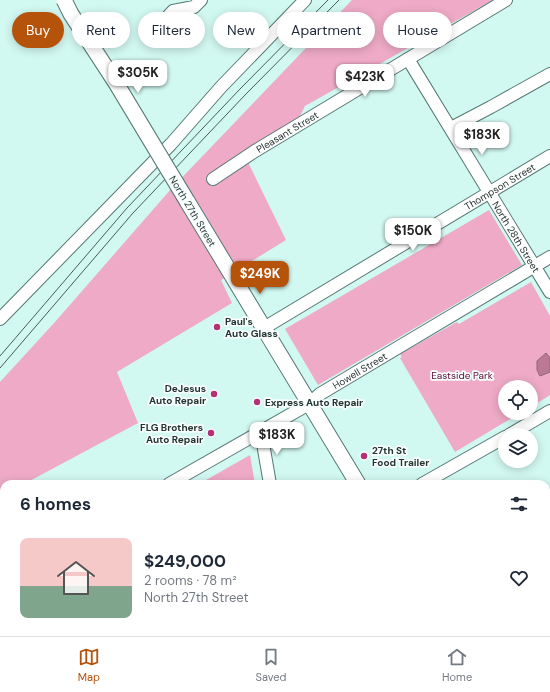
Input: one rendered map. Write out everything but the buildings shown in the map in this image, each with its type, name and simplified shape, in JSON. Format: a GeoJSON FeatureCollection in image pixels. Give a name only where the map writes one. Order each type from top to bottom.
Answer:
{"type":"FeatureCollection","features":[{"type":"Feature","properties":{"kind":"main road","name":"North 27th Street"},"geometry":{"type":"LineString","coordinates":[[64,0],[71,14],[116,83],[356,480]]}},
{"type":"Feature","properties":{"kind":"street"},"geometry":{"type":"LineString","coordinates":[[173,12],[194,7],[201,0]]}},
{"type":"Feature","properties":{"kind":"street"},"geometry":{"type":"LineString","coordinates":[[0,319],[171,144],[221,87],[305,0]]}},
{"type":"Feature","properties":{"kind":"street","name":"Pleasant Street"},"geometry":{"type":"LineString","coordinates":[[213,179],[255,151],[506,0]]}},
{"type":"Feature","properties":{"kind":"street","name":"North 28th Street"},"geometry":{"type":"LineString","coordinates":[[408,59],[550,292]]}},
{"type":"Feature","properties":{"kind":"street"},"geometry":{"type":"LineString","coordinates":[[451,128],[550,74]]}},
{"type":"Feature","properties":{"kind":"street","name":"Thompson Street"},"geometry":{"type":"LineString","coordinates":[[264,328],[550,156]]}},
{"type":"Feature","properties":{"kind":"street","name":"Howell Street"},"geometry":{"type":"LineString","coordinates":[[176,480],[309,404],[320,394],[550,257]]}},
{"type":"Feature","properties":{"kind":"street"},"geometry":{"type":"LineString","coordinates":[[521,428],[550,412]]}},
{"type":"Feature","properties":{"kind":"street"},"geometry":{"type":"LineString","coordinates":[[261,432],[269,480]]}},
{"type":"Feature","properties":{"kind":"street"},"geometry":{"type":"LineString","coordinates":[[429,480],[498,441]]}},
{"type":"Feature","properties":{"kind":"green space"},"geometry":{"type":"Polygon","coordinates":[[[352,0],[493,0],[452,23],[452,12],[383,12],[383,48],[408,48],[305,106],[299,118],[244,154],[286,240],[221,280],[232,303],[117,372],[138,423],[31,480],[0,480],[0,382],[55,322],[171,189],[306,48],[375,48],[375,12],[341,12],[352,0]]]}},
{"type":"Feature","properties":{"kind":"green space"},"geometry":{"type":"Polygon","coordinates":[[[489,210],[522,265],[318,385],[285,329],[489,210]]]}},
{"type":"Feature","properties":{"kind":"green space","name":"Eastside Park"},"geometry":{"type":"Polygon","coordinates":[[[531,282],[550,316],[550,395],[538,403],[538,380],[498,380],[498,420],[508,420],[455,452],[400,358],[402,357],[400,354],[457,322],[459,324],[531,282]]]}},
{"type":"Feature","properties":{"kind":"green space"},"geometry":{"type":"Polygon","coordinates":[[[250,455],[254,480],[206,480],[250,455]]]}},
{"type":"Feature","properties":{"kind":"shaded area"},"geometry":{"type":"Polygon","coordinates":[[[546,353],[550,358],[550,372],[540,376],[537,370],[537,361],[546,353]]]}},
{"type":"Feature","properties":{"kind":"tram line"},"geometry":{"type":"LineString","coordinates":[[0,356],[127,208],[240,89],[328,0]]}},
{"type":"Feature","properties":{"kind":"tram line"},"geometry":{"type":"LineString","coordinates":[[0,368],[133,213],[246,94],[339,0]]}},
{"type":"Feature","properties":{"kind":"place","name":"Paul's Auto Glass"},"geometry":{"type":"Point","coordinates":[217,327]}},
{"type":"Feature","properties":{"kind":"place","name":"DeJesus Auto Repair"},"geometry":{"type":"Point","coordinates":[214,394]}},
{"type":"Feature","properties":{"kind":"place","name":"Express Auto Repair"},"geometry":{"type":"Point","coordinates":[257,402]}},
{"type":"Feature","properties":{"kind":"place","name":"FLG Brothers Auto Repair"},"geometry":{"type":"Point","coordinates":[211,433]}},
{"type":"Feature","properties":{"kind":"place","name":"27th St Food Trailer"},"geometry":{"type":"Point","coordinates":[364,456]}}]}
